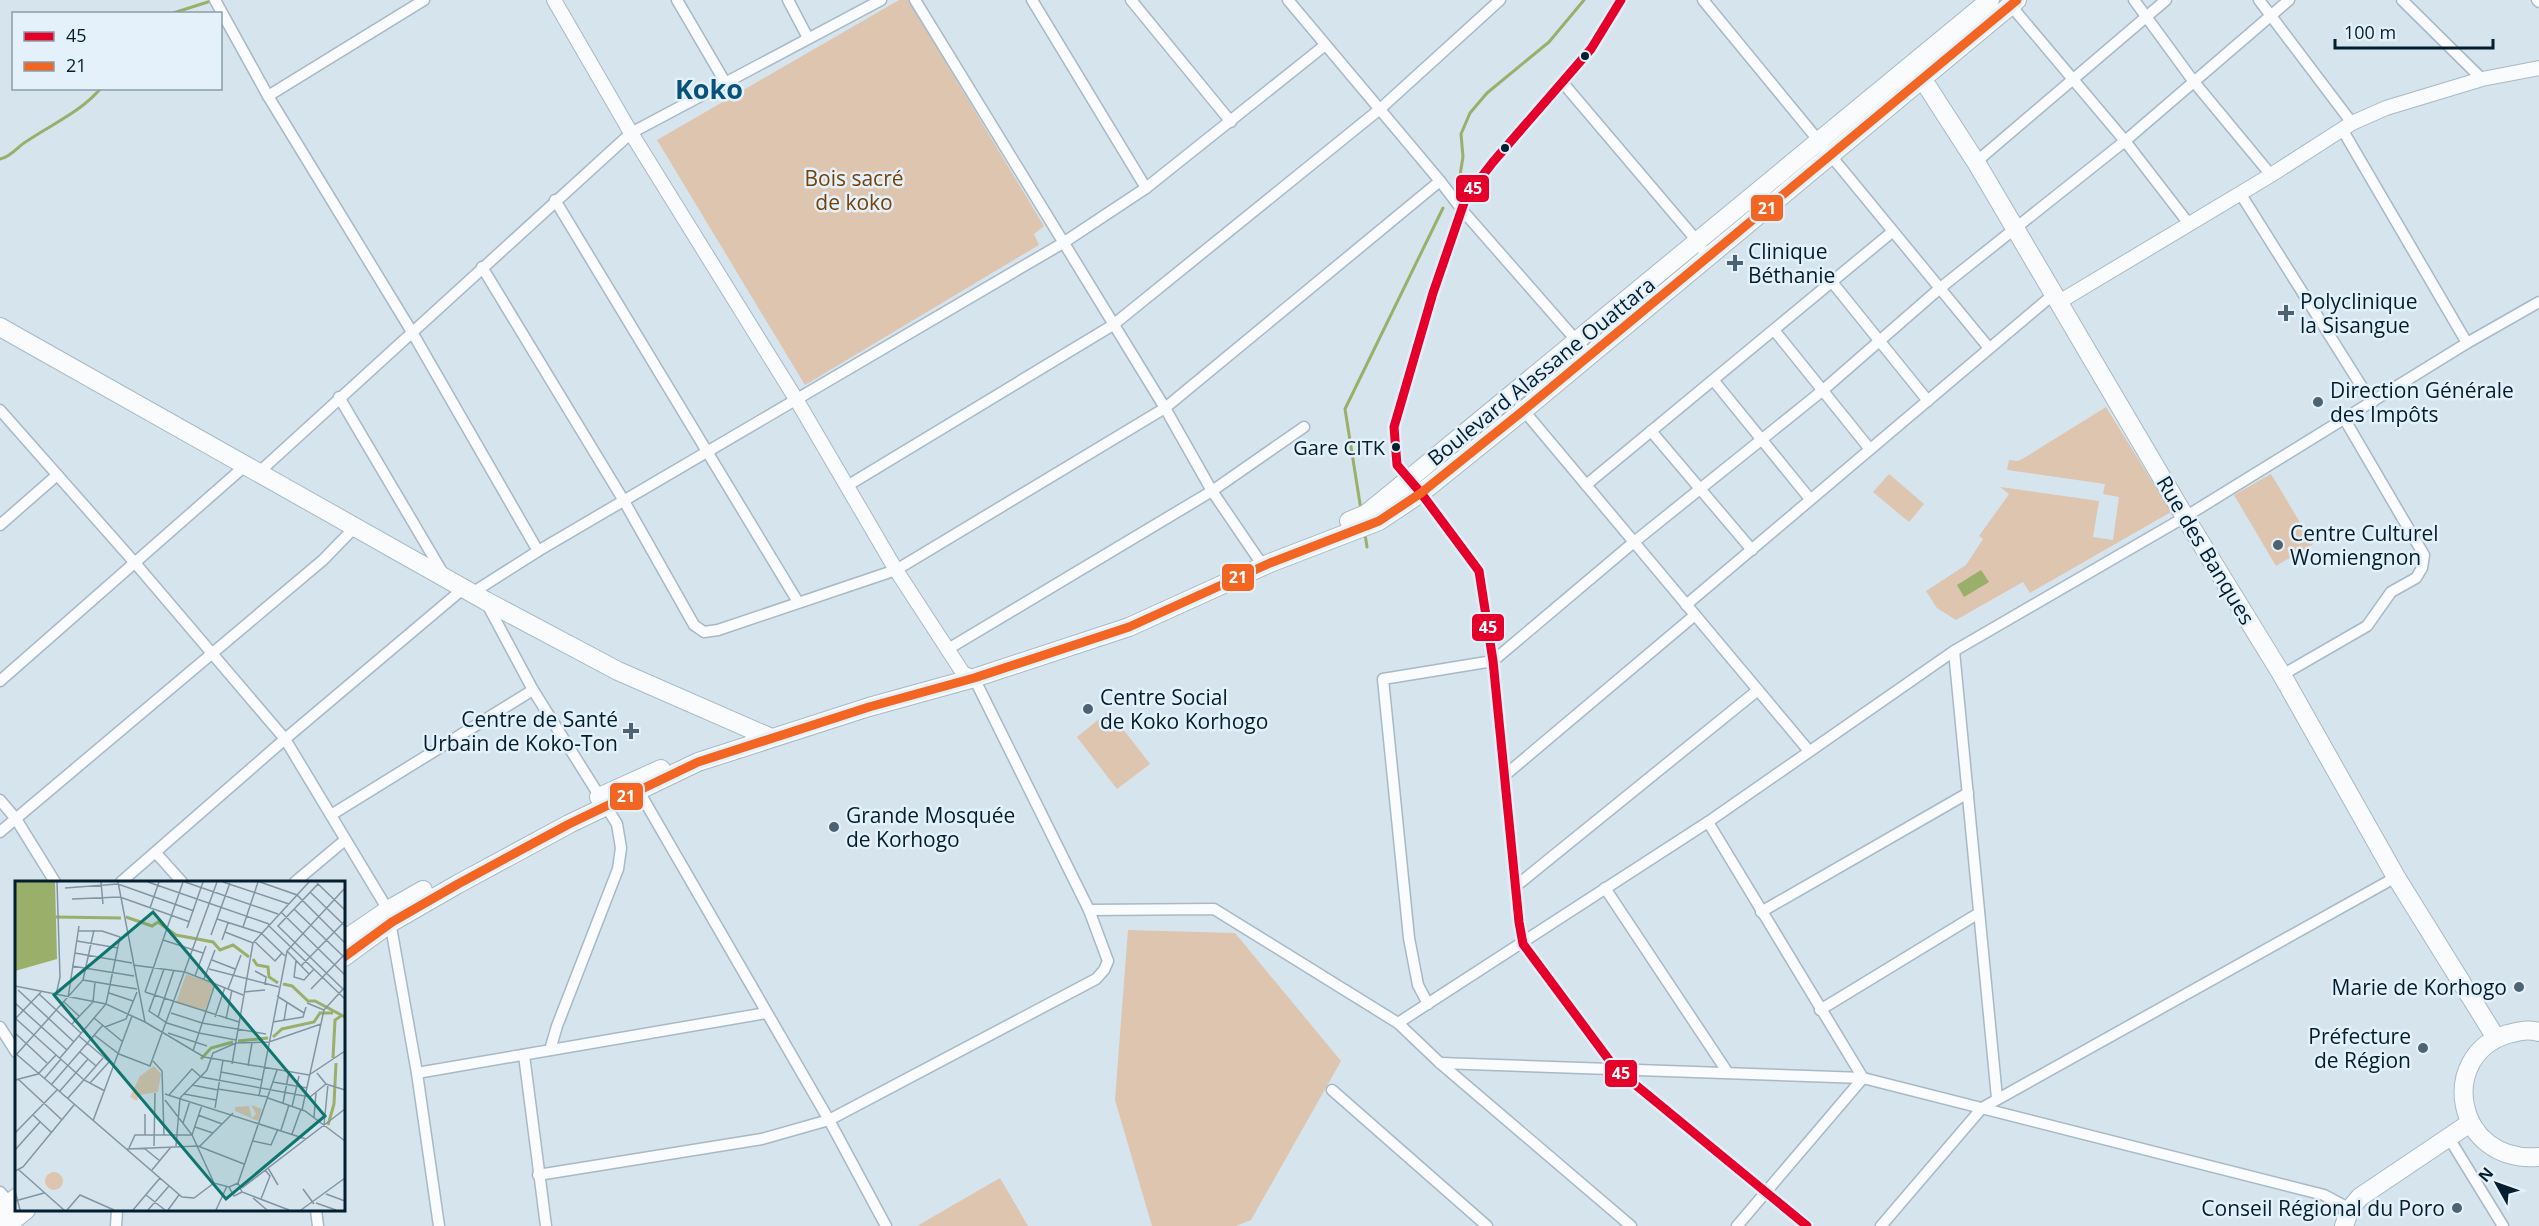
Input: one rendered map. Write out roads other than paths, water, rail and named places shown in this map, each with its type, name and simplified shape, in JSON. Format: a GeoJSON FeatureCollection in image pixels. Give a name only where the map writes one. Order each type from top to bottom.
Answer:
{"type":"FeatureCollection","features":[{"type":"Feature","properties":{"kind":"main road","name":"Boulevard Alassane Ouattara"},"geometry":{"type":"LineString","coordinates":[[1917,71],[1990,0]]}},
{"type":"Feature","properties":{"kind":"main road","name":"Boulevard Alassane Ouattara"},"geometry":{"type":"LineString","coordinates":[[345,939],[603,801],[762,734],[968,676],[1094,632],[1358,523],[1379,521],[1512,396],[1577,341],[1702,249],[1917,71],[2011,2]]}},
{"type":"Feature","properties":{"kind":"main road","name":"Rue des Banques"},"geometry":{"type":"LineString","coordinates":[[1917,71],[1976,162],[2185,517],[2282,675],[2396,877],[2496,1038]]}},
{"type":"Feature","properties":{"kind":"main road","name":"Boulevard Alassane Ouattara"},"geometry":{"type":"LineString","coordinates":[[1358,523],[1366,514],[1415,486],[1524,410],[1590,356],[1702,249]]}},
{"type":"Feature","properties":{"kind":"main road"},"geometry":{"type":"LineString","coordinates":[[0,327],[251,470],[356,526],[447,580],[618,671],[762,734]]}},
{"type":"Feature","properties":{"kind":"main road","name":"Boulevard Alassane Ouattara"},"geometry":{"type":"LineString","coordinates":[[345,956],[390,916]]}},
{"type":"Feature","properties":{"kind":"main road"},"geometry":{"type":"LineString","coordinates":[[2539,1032],[2526,1029],[2496,1038],[2477,1054],[2466,1076],[2463,1100],[2470,1123],[2487,1144],[2511,1157],[2539,1157]]}},
{"type":"Feature","properties":{"kind":"main road"},"geometry":{"type":"LineString","coordinates":[[2347,1218],[2360,1197],[2470,1123]]}},
{"type":"Feature","properties":{"kind":"main road"},"geometry":{"type":"LineString","coordinates":[[6,1226],[13,1206]]}},
{"type":"Feature","properties":{"kind":"street"},"geometry":{"type":"LineString","coordinates":[[268,96],[424,0]]}},
{"type":"Feature","properties":{"kind":"street"},"geometry":{"type":"LineString","coordinates":[[538,1175],[762,1139],[829,1120],[1096,979],[1108,961],[1089,910],[968,676],[948,650],[896,570],[796,399],[631,133],[554,0]]}},
{"type":"Feature","properties":{"kind":"street"},"geometry":{"type":"LineString","coordinates":[[677,0],[725,82]]}},
{"type":"Feature","properties":{"kind":"street"},"geometry":{"type":"LineString","coordinates":[[788,0],[808,38]]}},
{"type":"Feature","properties":{"kind":"street"},"geometry":{"type":"LineString","coordinates":[[0,681],[135,563],[339,398],[631,133],[881,0]]}},
{"type":"Feature","properties":{"kind":"street"},"geometry":{"type":"LineString","coordinates":[[915,0],[1165,408],[1212,491],[1264,561]]}},
{"type":"Feature","properties":{"kind":"street"},"geometry":{"type":"LineString","coordinates":[[1032,0],[1146,188]]}},
{"type":"Feature","properties":{"kind":"street"},"geometry":{"type":"LineString","coordinates":[[1131,0],[1231,122]]}},
{"type":"Feature","properties":{"kind":"street"},"geometry":{"type":"LineString","coordinates":[[1288,0],[1324,46],[1440,181],[1462,211],[1590,356]]}},
{"type":"Feature","properties":{"kind":"street"},"geometry":{"type":"LineString","coordinates":[[847,486],[1113,325],[1380,109],[1500,0]]}},
{"type":"Feature","properties":{"kind":"street"},"geometry":{"type":"LineString","coordinates":[[1621,0],[1591,49],[1493,162],[1466,197],[1433,293],[1395,427],[1397,465],[1479,572],[1493,660],[1523,944],[1615,1068],[1807,1226]]}},
{"type":"Feature","properties":{"kind":"street"},"geometry":{"type":"LineString","coordinates":[[1703,0],[1823,149],[1989,348]]}},
{"type":"Feature","properties":{"kind":"street"},"geometry":{"type":"LineString","coordinates":[[2134,0],[2194,82],[2271,175]]}},
{"type":"Feature","properties":{"kind":"street"},"geometry":{"type":"LineString","coordinates":[[1976,162],[2166,0]]}},
{"type":"Feature","properties":{"kind":"street"},"geometry":{"type":"LineString","coordinates":[[2259,0],[2347,126],[2467,343]]}},
{"type":"Feature","properties":{"kind":"street"},"geometry":{"type":"LineString","coordinates":[[1428,1004],[1418,985],[1409,938],[1383,679],[1493,660],[1634,542],[1762,441],[1939,289],[2125,141],[2289,0]]}},
{"type":"Feature","properties":{"kind":"street"},"geometry":{"type":"LineString","coordinates":[[2402,0],[2482,79]]}},
{"type":"Feature","properties":{"kind":"street"},"geometry":{"type":"LineString","coordinates":[[2011,2],[2125,141],[2189,224]]}},
{"type":"Feature","properties":{"kind":"street"},"geometry":{"type":"LineString","coordinates":[[222,12],[268,96],[412,332],[538,551]]}},
{"type":"Feature","properties":{"kind":"street"},"geometry":{"type":"LineString","coordinates":[[122,881],[285,739],[474,594],[538,551],[1063,243],[1146,188],[1324,46]]}},
{"type":"Feature","properties":{"kind":"street"},"geometry":{"type":"LineString","coordinates":[[1686,604],[1989,348],[2057,298],[2189,224],[2347,126],[2385,108],[2482,79],[2539,68]]}},
{"type":"Feature","properties":{"kind":"street"},"geometry":{"type":"LineString","coordinates":[[1563,83],[1702,249]]}},
{"type":"Feature","properties":{"kind":"street"},"geometry":{"type":"LineString","coordinates":[[482,267],[624,501],[694,625],[704,632],[718,630],[896,570],[1165,408],[1440,181]]}},
{"type":"Feature","properties":{"kind":"street"},"geometry":{"type":"LineString","coordinates":[[2240,193],[2372,403]]}},
{"type":"Feature","properties":{"kind":"street"},"geometry":{"type":"LineString","coordinates":[[555,200],[798,602]]}},
{"type":"Feature","properties":{"kind":"street"},"geometry":{"type":"LineString","coordinates":[[1586,485],[1892,232]]}},
{"type":"Feature","properties":{"kind":"street"},"geometry":{"type":"LineString","coordinates":[[1832,282],[1928,401]]}},
{"type":"Feature","properties":{"kind":"street"},"geometry":{"type":"LineString","coordinates":[[1398,1023],[1708,822],[1954,651],[2185,517],[2467,343],[2539,302]]}},
{"type":"Feature","properties":{"kind":"street"},"geometry":{"type":"LineString","coordinates":[[1774,330],[1869,448]]}},
{"type":"Feature","properties":{"kind":"street"},"geometry":{"type":"LineString","coordinates":[[1714,381],[1810,499]]}},
{"type":"Feature","properties":{"kind":"street"},"geometry":{"type":"LineString","coordinates":[[1512,396],[1809,751]]}},
{"type":"Feature","properties":{"kind":"street"},"geometry":{"type":"LineString","coordinates":[[339,398],[447,580]]}},
{"type":"Feature","properties":{"kind":"street"},"geometry":{"type":"LineString","coordinates":[[0,410],[135,563],[285,739],[390,916],[417,1073],[439,1226]]}},
{"type":"Feature","properties":{"kind":"street"},"geometry":{"type":"LineString","coordinates":[[2282,675],[2367,626],[2391,592],[2416,578],[2422,568],[2424,555],[2344,420]]}},
{"type":"Feature","properties":{"kind":"street"},"geometry":{"type":"LineString","coordinates":[[948,650],[1212,491],[1304,427]]}},
{"type":"Feature","properties":{"kind":"street"},"geometry":{"type":"LineString","coordinates":[[1651,431],[1752,549]]}},
{"type":"Feature","properties":{"kind":"street"},"geometry":{"type":"LineString","coordinates":[[0,525],[56,476]]}},
{"type":"Feature","properties":{"kind":"street"},"geometry":{"type":"LineString","coordinates":[[0,832],[323,560],[356,526]]}},
{"type":"Feature","properties":{"kind":"street"},"geometry":{"type":"LineString","coordinates":[[474,594],[617,824],[621,848],[618,869],[557,1026],[550,1050]]}},
{"type":"Feature","properties":{"kind":"street"},"geometry":{"type":"LineString","coordinates":[[1504,776],[1695,615]]}},
{"type":"Feature","properties":{"kind":"street"},"geometry":{"type":"LineString","coordinates":[[1954,651],[1997,1098]]}},
{"type":"Feature","properties":{"kind":"street"},"geometry":{"type":"LineString","coordinates":[[331,815],[533,690]]}},
{"type":"Feature","properties":{"kind":"street"},"geometry":{"type":"LineString","coordinates":[[1516,886],[1758,690]]}},
{"type":"Feature","properties":{"kind":"street"},"geometry":{"type":"LineString","coordinates":[[636,786],[829,1120],[886,1226]]}},
{"type":"Feature","properties":{"kind":"street"},"geometry":{"type":"LineString","coordinates":[[1761,912],[1968,793]]}},
{"type":"Feature","properties":{"kind":"street"},"geometry":{"type":"LineString","coordinates":[[0,800],[16,819],[54,881]]}},
{"type":"Feature","properties":{"kind":"street"},"geometry":{"type":"LineString","coordinates":[[1708,822],[1863,1078]]}},
{"type":"Feature","properties":{"kind":"street"},"geometry":{"type":"LineString","coordinates":[[296,881],[345,840]]}},
{"type":"Feature","properties":{"kind":"street"},"geometry":{"type":"LineString","coordinates":[[156,853],[181,881]]}},
{"type":"Feature","properties":{"kind":"street"},"geometry":{"type":"LineString","coordinates":[[1881,1226],[1982,1108],[2396,877]]}},
{"type":"Feature","properties":{"kind":"street"},"geometry":{"type":"LineString","coordinates":[[1605,888],[1728,1073]]}},
{"type":"Feature","properties":{"kind":"street"},"geometry":{"type":"LineString","coordinates":[[1089,910],[1214,909],[1398,1023],[1440,1063],[1631,1226]]}},
{"type":"Feature","properties":{"kind":"street"},"geometry":{"type":"LineString","coordinates":[[1820,1010],[1979,913]]}},
{"type":"Feature","properties":{"kind":"street"},"geometry":{"type":"LineString","coordinates":[[417,1073],[766,1012]]}},
{"type":"Feature","properties":{"kind":"street"},"geometry":{"type":"LineString","coordinates":[[0,1027],[15,1050]]}},
{"type":"Feature","properties":{"kind":"street"},"geometry":{"type":"LineString","coordinates":[[524,1055],[546,1226]]}},
{"type":"Feature","properties":{"kind":"street"},"geometry":{"type":"LineString","coordinates":[[1440,1063],[1863,1078],[2324,1195],[2347,1218]]}},
{"type":"Feature","properties":{"kind":"street"},"geometry":{"type":"LineString","coordinates":[[1737,1226],[1863,1078]]}},
{"type":"Feature","properties":{"kind":"street"},"geometry":{"type":"LineString","coordinates":[[1332,1090],[1487,1226]]}},
{"type":"Feature","properties":{"kind":"street"},"geometry":{"type":"LineString","coordinates":[[2449,1138],[2503,1226]]}},
{"type":"Feature","properties":{"kind":"street"},"geometry":{"type":"LineString","coordinates":[[116,1226],[117,1211]]}},
{"type":"Feature","properties":{"kind":"street"},"geometry":{"type":"LineString","coordinates":[[316,1211],[318,1226]]}},
{"type":"Feature","properties":{"kind":"waterway"},"geometry":{"type":"LineString","coordinates":[[176,12],[214,0]]}},
{"type":"Feature","properties":{"kind":"waterway"},"geometry":{"type":"LineString","coordinates":[[1460,175],[1463,157],[1461,134],[1470,113],[1487,93],[1549,42],[1584,0]]}},
{"type":"Feature","properties":{"kind":"waterway"},"geometry":{"type":"LineString","coordinates":[[0,159],[75,111],[99,90]]}},
{"type":"Feature","properties":{"kind":"waterway"},"geometry":{"type":"LineString","coordinates":[[1361,510],[1345,409],[1443,208]]}},
{"type":"Feature","properties":{"kind":"waterway"},"geometry":{"type":"LineString","coordinates":[[1365,534],[1367,547]]}},
{"type":"Feature","properties":{"kind":"place","name":"Clinique Béthanie"},"geometry":{"type":"Point","coordinates":[1735,263]}},
{"type":"Feature","properties":{"kind":"place","name":"Polyclinique la Sisangue"},"geometry":{"type":"Point","coordinates":[2286,313]}},
{"type":"Feature","properties":{"kind":"place","name":"Direction Générale des Impôts"},"geometry":{"type":"Point","coordinates":[2318,402]}},
{"type":"Feature","properties":{"kind":"place","name":"Gare CITK"},"geometry":{"type":"Point","coordinates":[1396,447]}},
{"type":"Feature","properties":{"kind":"place","name":"Centre Culturel Womiengnon"},"geometry":{"type":"Point","coordinates":[2278,545]}},
{"type":"Feature","properties":{"kind":"place","name":"Centre Social de Koko Korhogo"},"geometry":{"type":"Point","coordinates":[1088,709]}},
{"type":"Feature","properties":{"kind":"place","name":"Centre de Santé Urbain de Koko-Ton"},"geometry":{"type":"Point","coordinates":[631,731]}},
{"type":"Feature","properties":{"kind":"place","name":"Grande Mosquée de Korhogo"},"geometry":{"type":"Point","coordinates":[834,827]}},
{"type":"Feature","properties":{"kind":"place","name":"Marie de Korhogo"},"geometry":{"type":"Point","coordinates":[2519,987]}},
{"type":"Feature","properties":{"kind":"place","name":"Préfecture de Région"},"geometry":{"type":"Point","coordinates":[2423,1048]}},
{"type":"Feature","properties":{"kind":"place","name":"Conseil Régional du Poro"},"geometry":{"type":"Point","coordinates":[2457,1208]}},
{"type":"Feature","properties":{"kind":"district","name":"Koko"},"geometry":{"type":"Point","coordinates":[709,88]}},
{"type":"Feature","properties":{"kind":"park label","name":"Bois sacré de koko"},"geometry":{"type":"Point","coordinates":[854,190]}}]}
